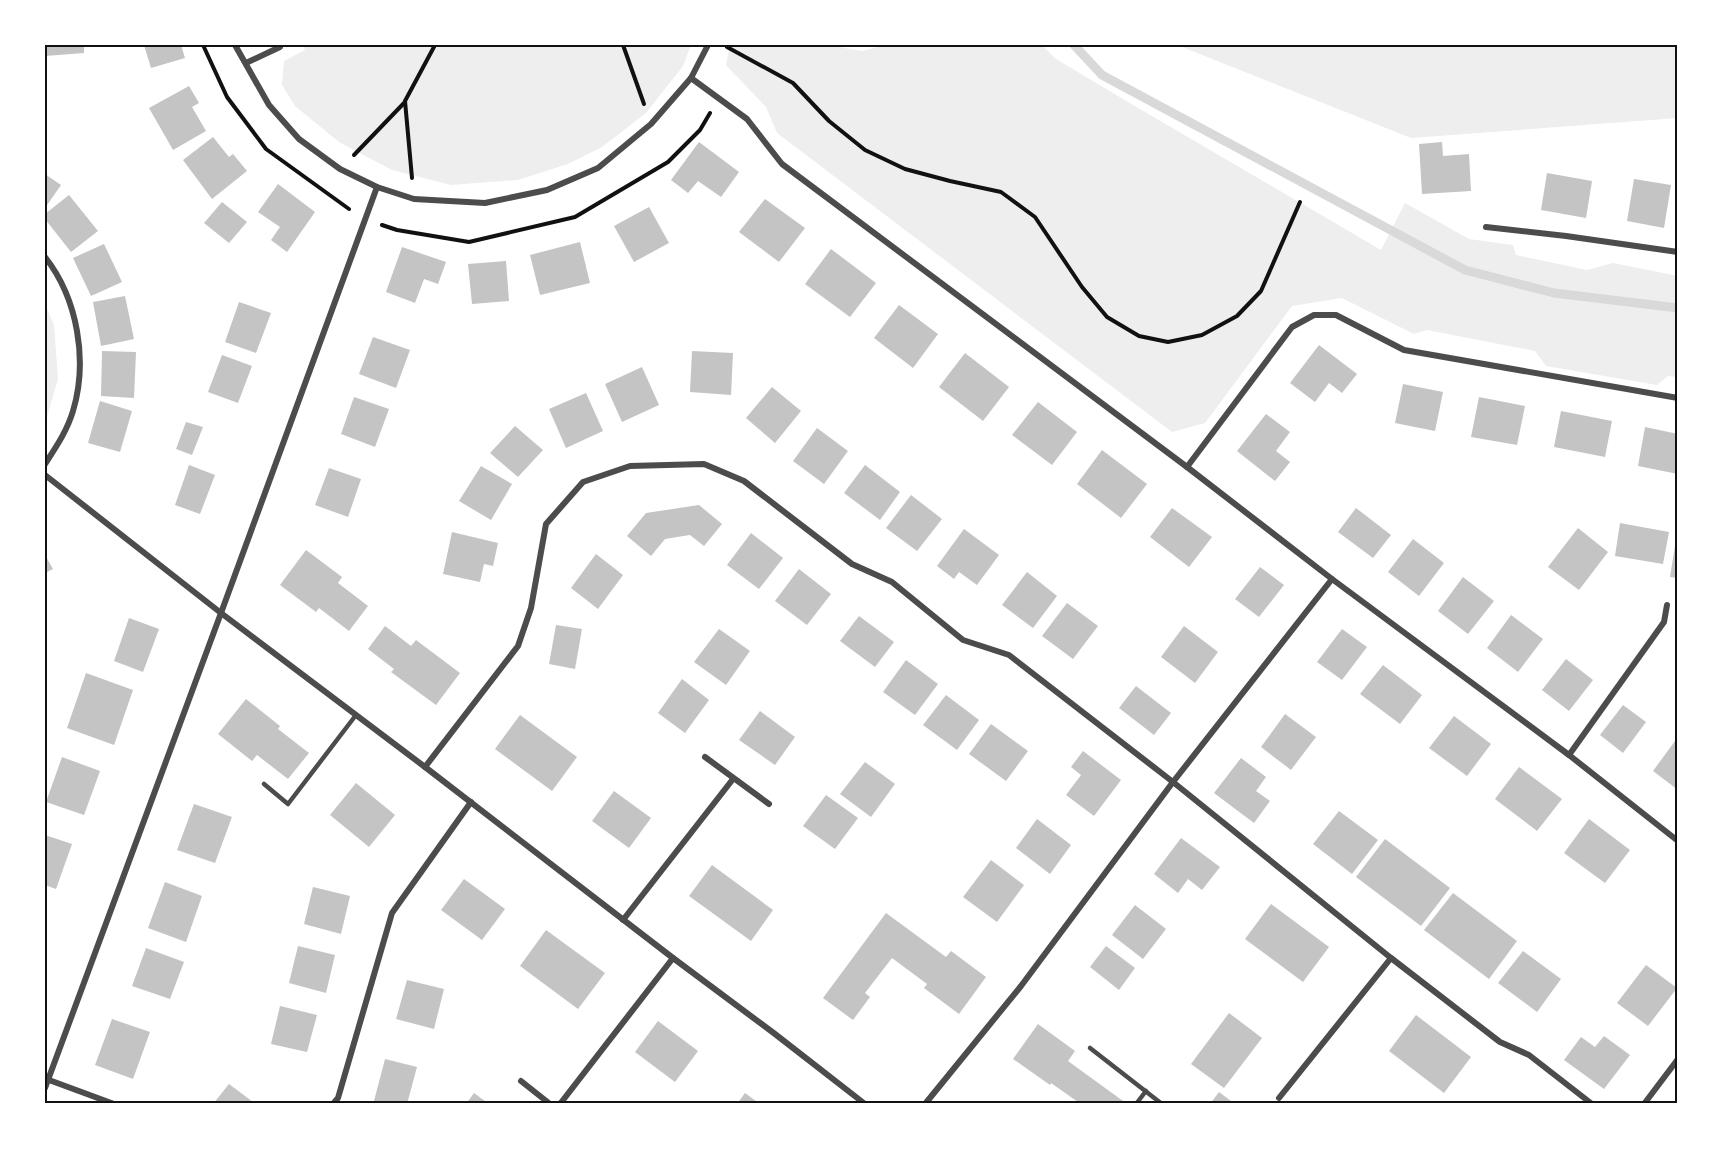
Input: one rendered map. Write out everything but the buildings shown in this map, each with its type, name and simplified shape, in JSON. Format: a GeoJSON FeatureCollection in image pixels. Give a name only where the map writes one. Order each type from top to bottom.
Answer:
{"type":"FeatureCollection","features":[{"type":"Feature","properties":{"kind":"street"},"geometry":{"type":"LineString","coordinates":[[235,45],[269,105],[299,139],[340,169],[376,187],[414,199],[485,203],[547,190],[598,168],[651,124],[692,78],[708,45]]}},
{"type":"Feature","properties":{"kind":"street"},"geometry":{"type":"LineString","coordinates":[[246,63],[280,46]]}},
{"type":"Feature","properties":{"kind":"street"},"geometry":{"type":"LineString","coordinates":[[692,78],[747,119],[782,165],[1187,467],[1332,579],[1569,754],[1678,841]]}},
{"type":"Feature","properties":{"kind":"street"},"geometry":{"type":"LineString","coordinates":[[45,1088],[376,187]]}},
{"type":"Feature","properties":{"kind":"street"},"geometry":{"type":"LineString","coordinates":[[1486,227],[1678,252]]}},
{"type":"Feature","properties":{"kind":"street"},"geometry":{"type":"LineString","coordinates":[[45,257],[65,290],[75,319],[80,350],[79,381],[73,411],[61,440],[45,464]]}},
{"type":"Feature","properties":{"kind":"street"},"geometry":{"type":"LineString","coordinates":[[1187,467],[1292,327],[1314,315],[1336,315],[1404,350],[1678,398]]}},
{"type":"Feature","properties":{"kind":"street"},"geometry":{"type":"LineString","coordinates":[[425,767],[519,646],[531,608],[546,524],[583,482],[630,466],[704,464],[744,481],[852,564],[892,582],[963,640],[1009,656],[1173,782],[1391,958],[1500,1042],[1529,1054],[1592,1104]]}},
{"type":"Feature","properties":{"kind":"street"},"geometry":{"type":"LineString","coordinates":[[45,475],[221,613],[865,1104]]}},
{"type":"Feature","properties":{"kind":"street"},"geometry":{"type":"LineString","coordinates":[[925,1104],[1021,986],[1173,782],[1332,579]]}},
{"type":"Feature","properties":{"kind":"street"},"geometry":{"type":"LineString","coordinates":[[1569,754],[1664,622],[1667,605]]}},
{"type":"Feature","properties":{"kind":"street"},"geometry":{"type":"LineString","coordinates":[[705,757],[769,804]]}},
{"type":"Feature","properties":{"kind":"street"},"geometry":{"type":"LineString","coordinates":[[623,920],[734,779]]}},
{"type":"Feature","properties":{"kind":"street"},"geometry":{"type":"LineString","coordinates":[[333,1104],[338,1098],[392,913],[471,802]]}},
{"type":"Feature","properties":{"kind":"street"},"geometry":{"type":"LineString","coordinates":[[560,1104],[673,958]]}},
{"type":"Feature","properties":{"kind":"street"},"geometry":{"type":"LineString","coordinates":[[1279,1098],[1391,958]]}},
{"type":"Feature","properties":{"kind":"street"},"geometry":{"type":"LineString","coordinates":[[1644,1104],[1678,1059]]}},
{"type":"Feature","properties":{"kind":"street"},"geometry":{"type":"LineString","coordinates":[[49,1080],[114,1104]]}},
{"type":"Feature","properties":{"kind":"street"},"geometry":{"type":"LineString","coordinates":[[521,1081],[550,1104]]}},
{"type":"Feature","properties":{"kind":"lane"},"geometry":{"type":"LineString","coordinates":[[264,784],[288,804],[356,715]]}},
{"type":"Feature","properties":{"kind":"lane"},"geometry":{"type":"LineString","coordinates":[[1090,1048],[1162,1104]]}},
{"type":"Feature","properties":{"kind":"lane"},"geometry":{"type":"LineString","coordinates":[[1136,1104],[1146,1090]]}},
{"type":"Feature","properties":{"kind":"path"},"geometry":{"type":"LineString","coordinates":[[203,45],[227,97],[266,149],[365,219],[398,230],[469,242],[575,217],[668,162],[700,130],[719,99]]}},
{"type":"Feature","properties":{"kind":"path"},"geometry":{"type":"LineString","coordinates":[[340,169],[405,101],[435,45]]}},
{"type":"Feature","properties":{"kind":"path"},"geometry":{"type":"LineString","coordinates":[[624,45],[651,124]]}},
{"type":"Feature","properties":{"kind":"path"},"geometry":{"type":"LineString","coordinates":[[723,45],[793,82],[829,121],[866,150],[905,169],[1001,192],[1035,217],[1082,287],[1107,317],[1139,336],[1168,342],[1202,335],[1237,316],[1261,291],[1300,202]]}},
{"type":"Feature","properties":{"kind":"path"},"geometry":{"type":"LineString","coordinates":[[206,53],[213,49]]}},
{"type":"Feature","properties":{"kind":"path"},"geometry":{"type":"LineString","coordinates":[[405,101],[414,199]]}},
{"type":"Feature","properties":{"kind":"shaded area"},"geometry":{"type":"Polygon","coordinates":[[[303,45],[691,45],[683,66],[646,113],[602,147],[568,164],[518,180],[451,185],[392,170],[339,142],[295,106],[282,85],[284,61],[305,50],[303,45]]]}},
{"type":"Feature","properties":{"kind":"shaded area"},"geometry":{"type":"Polygon","coordinates":[[[730,45],[827,45],[862,51],[886,45],[1042,45],[1056,59],[1381,250],[1405,203],[1469,239],[1513,245],[1516,255],[1587,270],[1613,263],[1678,276],[1678,377],[1668,376],[1657,385],[1546,366],[1535,351],[1427,330],[1414,334],[1342,298],[1292,306],[1205,423],[1172,432],[777,133],[766,107],[726,65],[730,45]]]}},
{"type":"Feature","properties":{"kind":"shaded area"},"geometry":{"type":"Polygon","coordinates":[[[1177,45],[1678,45],[1678,118],[1411,138],[1177,45]]]}},
{"type":"Feature","properties":{"kind":"shaded area"},"geometry":{"type":"Polygon","coordinates":[[[45,304],[54,325],[58,379],[45,423],[45,304]]]}},
{"type":"Feature","properties":{"kind":"waterway"},"geometry":{"type":"LineString","coordinates":[[1074,45],[1102,75],[1465,270],[1554,293],[1678,308]]}}]}
